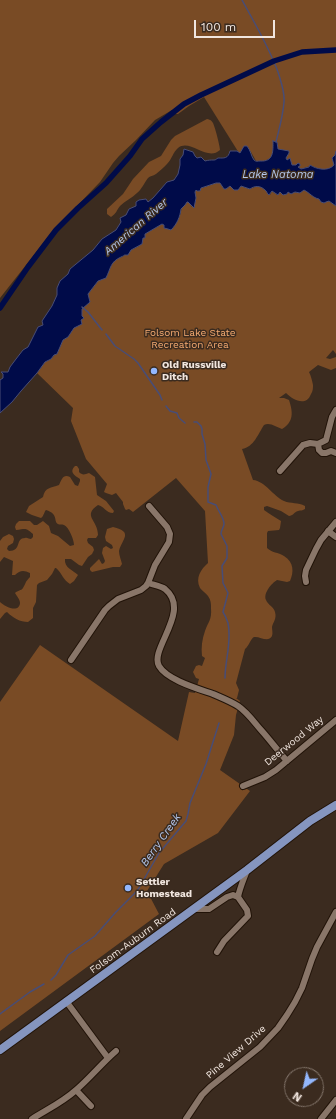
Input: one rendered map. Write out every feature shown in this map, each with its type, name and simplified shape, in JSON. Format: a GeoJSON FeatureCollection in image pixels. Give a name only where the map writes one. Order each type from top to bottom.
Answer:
{"type":"FeatureCollection","features":[{"type":"Feature","properties":{"kind":"main road","name":"Folsom-Auburn Road"},"geometry":{"type":"LineString","coordinates":[[0,1050],[247,870],[310,820],[336,805]]}},
{"type":"Feature","properties":{"kind":"street"},"geometry":{"type":"LineString","coordinates":[[280,471],[303,445],[310,443],[318,444],[326,440],[332,417],[336,410]]}},
{"type":"Feature","properties":{"kind":"street"},"geometry":{"type":"LineString","coordinates":[[318,444],[319,450],[322,453],[333,452],[326,440]]}},
{"type":"Feature","properties":{"kind":"street"},"geometry":{"type":"LineString","coordinates":[[70,660],[109,606],[118,599],[141,590],[148,583],[155,565],[169,542],[170,534],[167,527],[149,506]]}},
{"type":"Feature","properties":{"kind":"street"},"geometry":{"type":"LineString","coordinates":[[306,582],[306,570],[319,544],[336,522]]}},
{"type":"Feature","properties":{"kind":"street"},"geometry":{"type":"LineString","coordinates":[[328,531],[336,537]]}},
{"type":"Feature","properties":{"kind":"street"},"geometry":{"type":"LineString","coordinates":[[148,583],[165,589],[174,603],[174,614],[159,656],[158,661],[160,667],[177,680],[225,699],[238,706],[250,716],[287,761]]}},
{"type":"Feature","properties":{"kind":"street","name":"Deerwood Way"},"geometry":{"type":"LineString","coordinates":[[243,786],[265,777],[287,761],[336,720]]}},
{"type":"Feature","properties":{"kind":"street"},"geometry":{"type":"LineString","coordinates":[[238,897],[247,870]]}},
{"type":"Feature","properties":{"kind":"street"},"geometry":{"type":"LineString","coordinates":[[194,909],[209,909],[230,895],[234,895],[238,897],[247,910],[248,916],[224,941],[217,952]]}},
{"type":"Feature","properties":{"kind":"street","name":"Pine View Drive"},"geometry":{"type":"LineString","coordinates":[[186,1119],[202,1095],[260,1047],[283,1022],[302,988],[312,959],[336,912]]}},
{"type":"Feature","properties":{"kind":"street"},"geometry":{"type":"LineString","coordinates":[[66,1001],[108,1058]]}},
{"type":"Feature","properties":{"kind":"street"},"geometry":{"type":"LineString","coordinates":[[32,1119],[69,1096],[116,1051]]}},
{"type":"Feature","properties":{"kind":"street"},"geometry":{"type":"LineString","coordinates":[[76,1090],[90,1106]]}},
{"type":"Feature","properties":{"kind":"street"},"geometry":{"type":"LineString","coordinates":[[322,1119],[336,1100]]}},
{"type":"Feature","properties":{"kind":"green space"},"geometry":{"type":"Polygon","coordinates":[[[0,0],[336,0],[336,151],[333,160],[334,165],[325,170],[310,165],[301,169],[296,165],[292,165],[290,159],[287,160],[286,158],[289,153],[278,149],[277,142],[274,141],[272,157],[265,161],[256,161],[251,152],[243,148],[239,153],[204,97],[178,114],[175,114],[172,110],[155,120],[119,156],[100,182],[52,232],[0,298],[0,0]]]}},
{"type":"Feature","properties":{"kind":"green space"},"geometry":{"type":"Polygon","coordinates":[[[207,119],[211,120],[213,123],[220,150],[215,153],[210,153],[188,146],[178,148],[167,164],[156,174],[148,178],[139,191],[120,206],[111,217],[107,214],[107,209],[123,194],[133,179],[149,162],[161,156],[175,136],[207,119]]]}},
{"type":"Feature","properties":{"kind":"green space","name":"Folsom Lake State Recreation Area"},"geometry":{"type":"Polygon","coordinates":[[[220,183],[226,189],[230,186],[237,190],[241,186],[250,189],[260,187],[270,195],[272,191],[277,195],[279,192],[283,195],[287,194],[288,192],[291,194],[304,190],[319,199],[329,201],[336,206],[336,354],[333,350],[326,358],[330,359],[336,357],[336,368],[331,370],[318,365],[309,372],[313,386],[309,398],[299,401],[286,393],[279,398],[289,400],[292,416],[289,423],[282,429],[271,424],[264,425],[253,443],[242,449],[253,480],[261,483],[284,501],[305,506],[305,509],[289,516],[281,511],[267,506],[264,507],[264,510],[281,521],[279,530],[268,531],[267,548],[282,555],[290,561],[292,574],[290,581],[287,582],[277,580],[267,591],[265,597],[266,600],[274,610],[275,614],[272,627],[272,636],[268,639],[254,637],[252,639],[245,649],[236,683],[239,690],[236,698],[240,701],[236,715],[234,735],[220,770],[250,791],[218,833],[164,864],[147,891],[159,914],[0,1031],[0,702],[40,645],[178,741],[189,692],[195,693],[199,679],[196,678],[193,672],[196,666],[202,666],[205,658],[202,656],[202,644],[211,612],[210,599],[200,588],[198,581],[201,571],[208,563],[205,511],[176,478],[133,512],[129,509],[125,509],[123,502],[116,493],[112,495],[104,492],[107,484],[86,459],[71,421],[73,408],[37,373],[45,362],[51,359],[58,351],[63,340],[68,337],[74,327],[77,327],[83,318],[82,309],[89,299],[88,294],[98,281],[109,271],[113,261],[139,246],[145,234],[162,224],[164,225],[164,228],[168,229],[178,219],[185,203],[188,201],[192,207],[196,190],[220,183]]]}},
{"type":"Feature","properties":{"kind":"green space"},"geometry":{"type":"Polygon","coordinates":[[[75,466],[77,466],[79,472],[82,474],[89,473],[95,477],[97,495],[106,501],[114,511],[111,513],[98,505],[91,512],[98,535],[96,538],[88,538],[87,540],[93,547],[94,550],[92,554],[82,566],[71,559],[65,559],[67,567],[78,575],[74,581],[70,584],[55,568],[47,580],[37,585],[36,602],[33,608],[33,618],[28,622],[22,621],[14,618],[7,612],[0,619],[0,602],[11,608],[17,608],[20,601],[15,593],[23,588],[26,581],[30,577],[30,573],[22,571],[12,575],[13,561],[4,557],[0,562],[0,541],[3,537],[9,534],[13,536],[13,543],[8,546],[7,549],[9,551],[16,549],[20,540],[26,538],[31,539],[33,534],[27,529],[16,530],[16,524],[19,521],[30,521],[34,525],[37,525],[43,521],[49,526],[51,533],[58,536],[70,546],[74,545],[68,528],[57,523],[53,513],[46,510],[41,518],[26,512],[29,506],[43,497],[45,491],[51,487],[59,485],[62,479],[66,476],[70,477],[75,485],[78,486],[80,479],[72,472],[75,466]]]}},
{"type":"Feature","properties":{"kind":"green space"},"geometry":{"type":"Polygon","coordinates":[[[113,527],[123,531],[125,534],[119,551],[122,564],[120,567],[113,567],[92,572],[90,568],[99,559],[102,564],[105,561],[102,553],[103,548],[106,546],[111,549],[113,548],[112,545],[106,541],[105,537],[107,529],[113,527]]]}},
{"type":"Feature","properties":{"kind":"water","name":"Lake Natoma"},"geometry":{"type":"Polygon","coordinates":[[[273,141],[277,142],[278,149],[289,151],[286,158],[287,160],[290,158],[292,165],[296,165],[298,163],[300,164],[298,167],[301,169],[309,167],[310,165],[315,168],[329,169],[334,165],[332,158],[336,151],[336,206],[329,201],[324,203],[321,202],[319,199],[315,198],[304,190],[300,193],[295,192],[291,194],[288,192],[287,194],[283,195],[280,192],[278,195],[272,191],[269,195],[266,190],[259,187],[250,189],[241,186],[238,190],[234,190],[230,186],[224,189],[220,183],[216,183],[201,188],[200,191],[196,190],[194,208],[187,202],[181,209],[178,220],[171,230],[164,228],[164,225],[162,224],[145,234],[142,244],[131,250],[128,255],[124,255],[113,263],[106,278],[98,281],[88,294],[90,302],[82,309],[82,316],[84,318],[81,320],[82,324],[74,328],[68,337],[63,340],[57,354],[45,362],[12,402],[0,413],[0,380],[3,378],[3,374],[1,372],[8,372],[23,350],[28,347],[38,327],[43,325],[42,321],[57,295],[57,288],[60,281],[68,274],[70,269],[93,250],[102,239],[116,230],[121,222],[120,218],[126,215],[129,209],[136,206],[136,202],[146,199],[148,202],[167,182],[174,180],[178,174],[180,159],[183,155],[184,149],[193,152],[197,158],[201,157],[205,161],[226,158],[230,151],[237,151],[240,153],[244,146],[247,146],[254,160],[265,161],[272,155],[273,141]]]}},
{"type":"Feature","properties":{"kind":"waterway"},"geometry":{"type":"LineString","coordinates":[[242,0],[262,36],[278,72],[284,94],[281,122],[276,142]]}},
{"type":"Feature","properties":{"kind":"waterway"},"geometry":{"type":"LineString","coordinates":[[0,308],[56,230],[106,183],[130,156],[142,139],[184,104],[274,61],[302,52],[336,50]]}},
{"type":"Feature","properties":{"kind":"waterway"},"geometry":{"type":"LineString","coordinates":[[82,307],[88,312],[102,330]]}},
{"type":"Feature","properties":{"kind":"waterway"},"geometry":{"type":"LineString","coordinates":[[106,334],[115,346],[138,363],[162,400]]}},
{"type":"Feature","properties":{"kind":"waterway"},"geometry":{"type":"LineString","coordinates":[[166,406],[170,411],[177,413],[179,418],[185,423]]}},
{"type":"Feature","properties":{"kind":"waterway"},"geometry":{"type":"LineString","coordinates":[[194,422],[197,422],[202,429],[206,460],[211,474],[208,487],[208,502],[216,505],[224,521],[221,534],[227,546],[227,558],[222,566],[223,583],[228,593],[223,612],[228,623],[229,630],[225,678]]}},
{"type":"Feature","properties":{"kind":"waterway","name":"Berry Creek"},"geometry":{"type":"LineString","coordinates":[[51,980],[56,975],[68,955],[95,936],[134,894],[159,853],[186,821],[190,803],[206,764],[219,723]]}},
{"type":"Feature","properties":{"kind":"waterway","name":"Berry Creek"},"geometry":{"type":"LineString","coordinates":[[0,1014],[30,992],[44,984]]}},
{"type":"Feature","properties":{"kind":"place","name":"Old Russville Ditch"},"geometry":{"type":"Point","coordinates":[154,371]}},
{"type":"Feature","properties":{"kind":"place","name":"Settler Homestead"},"geometry":{"type":"Point","coordinates":[128,888]}},
{"type":"Feature","properties":{"kind":"water label","name":"American River"},"geometry":{"type":"Point","coordinates":[136,227]}}]}
